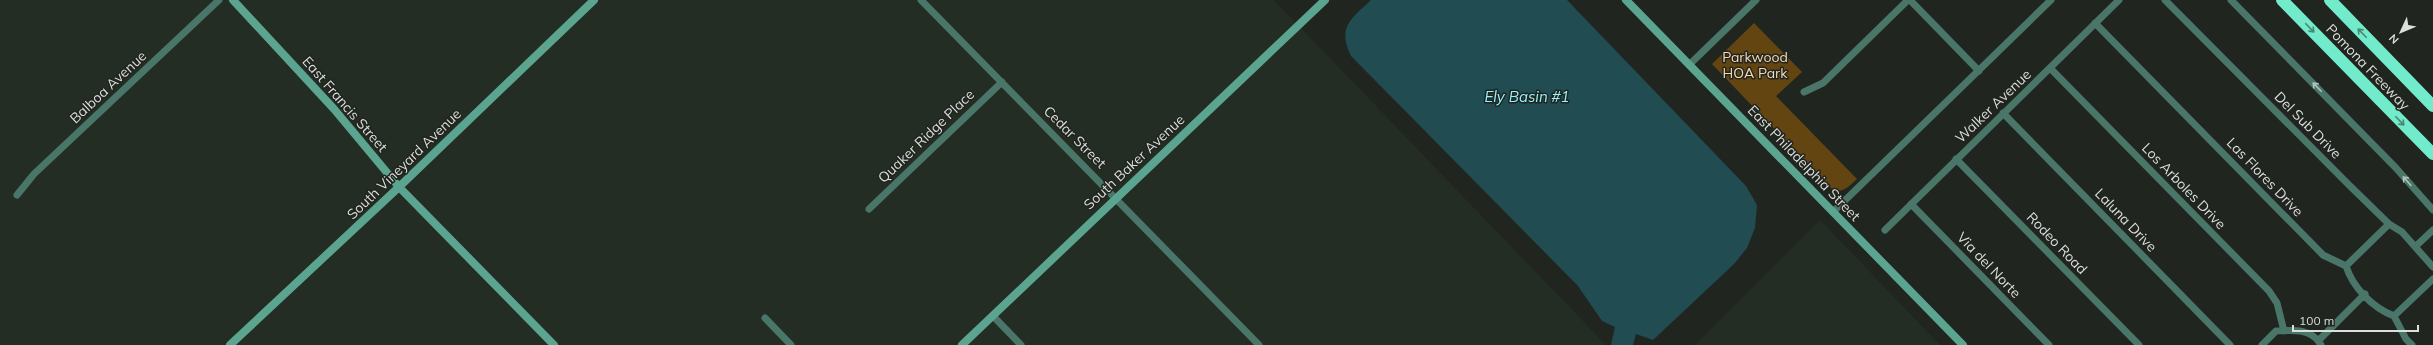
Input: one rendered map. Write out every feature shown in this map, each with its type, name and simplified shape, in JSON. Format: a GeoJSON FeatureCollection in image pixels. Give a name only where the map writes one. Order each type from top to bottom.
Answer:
{"type":"FeatureCollection","features":[{"type":"Feature","properties":{"kind":"highway","name":"Pomona Freeway"},"geometry":{"type":"LineString","coordinates":[[2282,0],[2433,154]]}},
{"type":"Feature","properties":{"kind":"highway","name":"Pomona Freeway"},"geometry":{"type":"LineString","coordinates":[[2330,0],[2390,60],[2433,106]]}},
{"type":"Feature","properties":{"kind":"highway"},"geometry":{"type":"LineString","coordinates":[[2390,60],[2433,100]]}},
{"type":"Feature","properties":{"kind":"street","name":"Balboa Avenue"},"geometry":{"type":"LineString","coordinates":[[17,195],[34,174],[219,0]]}},
{"type":"Feature","properties":{"kind":"street","name":"East Francis Street"},"geometry":{"type":"LineString","coordinates":[[233,0],[334,109],[399,187],[554,345]]}},
{"type":"Feature","properties":{"kind":"street","name":"South Vineyard Avenue"},"geometry":{"type":"LineString","coordinates":[[230,345],[399,187],[594,0]]}},
{"type":"Feature","properties":{"kind":"street","name":"Cedar Street"},"geometry":{"type":"LineString","coordinates":[[921,0],[1116,197],[1259,345]]}},
{"type":"Feature","properties":{"kind":"street","name":"South Baker Avenue"},"geometry":{"type":"LineString","coordinates":[[962,345],[1116,197],[1326,0]]}},
{"type":"Feature","properties":{"kind":"street","name":"East Philadelphia Street"},"geometry":{"type":"LineString","coordinates":[[1626,0],[1964,345]]}},
{"type":"Feature","properties":{"kind":"street"},"geometry":{"type":"LineString","coordinates":[[1689,65],[1756,0]]}},
{"type":"Feature","properties":{"kind":"street"},"geometry":{"type":"LineString","coordinates":[[1804,92],[1823,83],[1909,0],[1979,71]]}},
{"type":"Feature","properties":{"kind":"street"},"geometry":{"type":"LineString","coordinates":[[1833,212],[2051,0]]}},
{"type":"Feature","properties":{"kind":"street","name":"Walker Avenue"},"geometry":{"type":"LineString","coordinates":[[1885,230],[2119,0]]}},
{"type":"Feature","properties":{"kind":"street","name":"Del Sub Drive"},"geometry":{"type":"LineString","coordinates":[[2165,0],[2389,224],[2402,232],[2433,267]]}},
{"type":"Feature","properties":{"kind":"street"},"geometry":{"type":"LineString","coordinates":[[2231,0],[2396,168],[2433,210]]}},
{"type":"Feature","properties":{"kind":"street","name":"Las Flores Drive"},"geometry":{"type":"LineString","coordinates":[[2095,23],[2323,255],[2346,266]]}},
{"type":"Feature","properties":{"kind":"street","name":"Los Arboles Drive"},"geometry":{"type":"LineString","coordinates":[[2050,68],[2268,291],[2277,303],[2282,317],[2284,331]]}},
{"type":"Feature","properties":{"kind":"street","name":"Quaker Ridge Place"},"geometry":{"type":"LineString","coordinates":[[869,209],[1002,82]]}},
{"type":"Feature","properties":{"kind":"street","name":"Laluna Drive"},"geometry":{"type":"LineString","coordinates":[[2003,114],[2230,345]]}},
{"type":"Feature","properties":{"kind":"street","name":"Rodeo Road"},"geometry":{"type":"LineString","coordinates":[[1956,159],[2139,345]]}},
{"type":"Feature","properties":{"kind":"street","name":"Via del Norte"},"geometry":{"type":"LineString","coordinates":[[1911,204],[2049,345]]}},
{"type":"Feature","properties":{"kind":"street"},"geometry":{"type":"LineString","coordinates":[[2389,224],[2346,266],[2350,279],[2380,311],[2394,316],[2406,339],[2412,345]]}},
{"type":"Feature","properties":{"kind":"street"},"geometry":{"type":"LineString","coordinates":[[2416,246],[2433,230]]}},
{"type":"Feature","properties":{"kind":"street"},"geometry":{"type":"LineString","coordinates":[[2394,316],[2433,279]]}},
{"type":"Feature","properties":{"kind":"street"},"geometry":{"type":"LineString","coordinates":[[2262,345],[2276,331],[2301,330],[2320,343],[2365,294]]}},
{"type":"Feature","properties":{"kind":"street"},"geometry":{"type":"LineString","coordinates":[[993,316],[1021,345]]}},
{"type":"Feature","properties":{"kind":"street"},"geometry":{"type":"LineString","coordinates":[[765,318],[792,345]]}},
{"type":"Feature","properties":{"kind":"shaded area"},"geometry":{"type":"Polygon","coordinates":[[[0,0],[1274,0],[1606,345],[0,345],[0,0]]]}},
{"type":"Feature","properties":{"kind":"shaded area"},"geometry":{"type":"Polygon","coordinates":[[[1820,220],[1940,345],[1695,345],[1820,220]]]}},
{"type":"Feature","properties":{"kind":"green space","name":"Parkwood HOA Park"},"geometry":{"type":"Polygon","coordinates":[[[1754,23],[1802,72],[1776,96],[1857,179],[1843,190],[1833,190],[1712,64],[1754,23]]]}},
{"type":"Feature","properties":{"kind":"water","name":"Ely Basin #1"},"geometry":{"type":"Polygon","coordinates":[[[1371,0],[1567,0],[1746,186],[1757,205],[1755,228],[1747,248],[1734,264],[1653,340],[1636,334],[1633,345],[1611,345],[1615,327],[1602,321],[1578,286],[1351,56],[1345,38],[1348,24],[1352,18],[1371,0]]]}}]}
